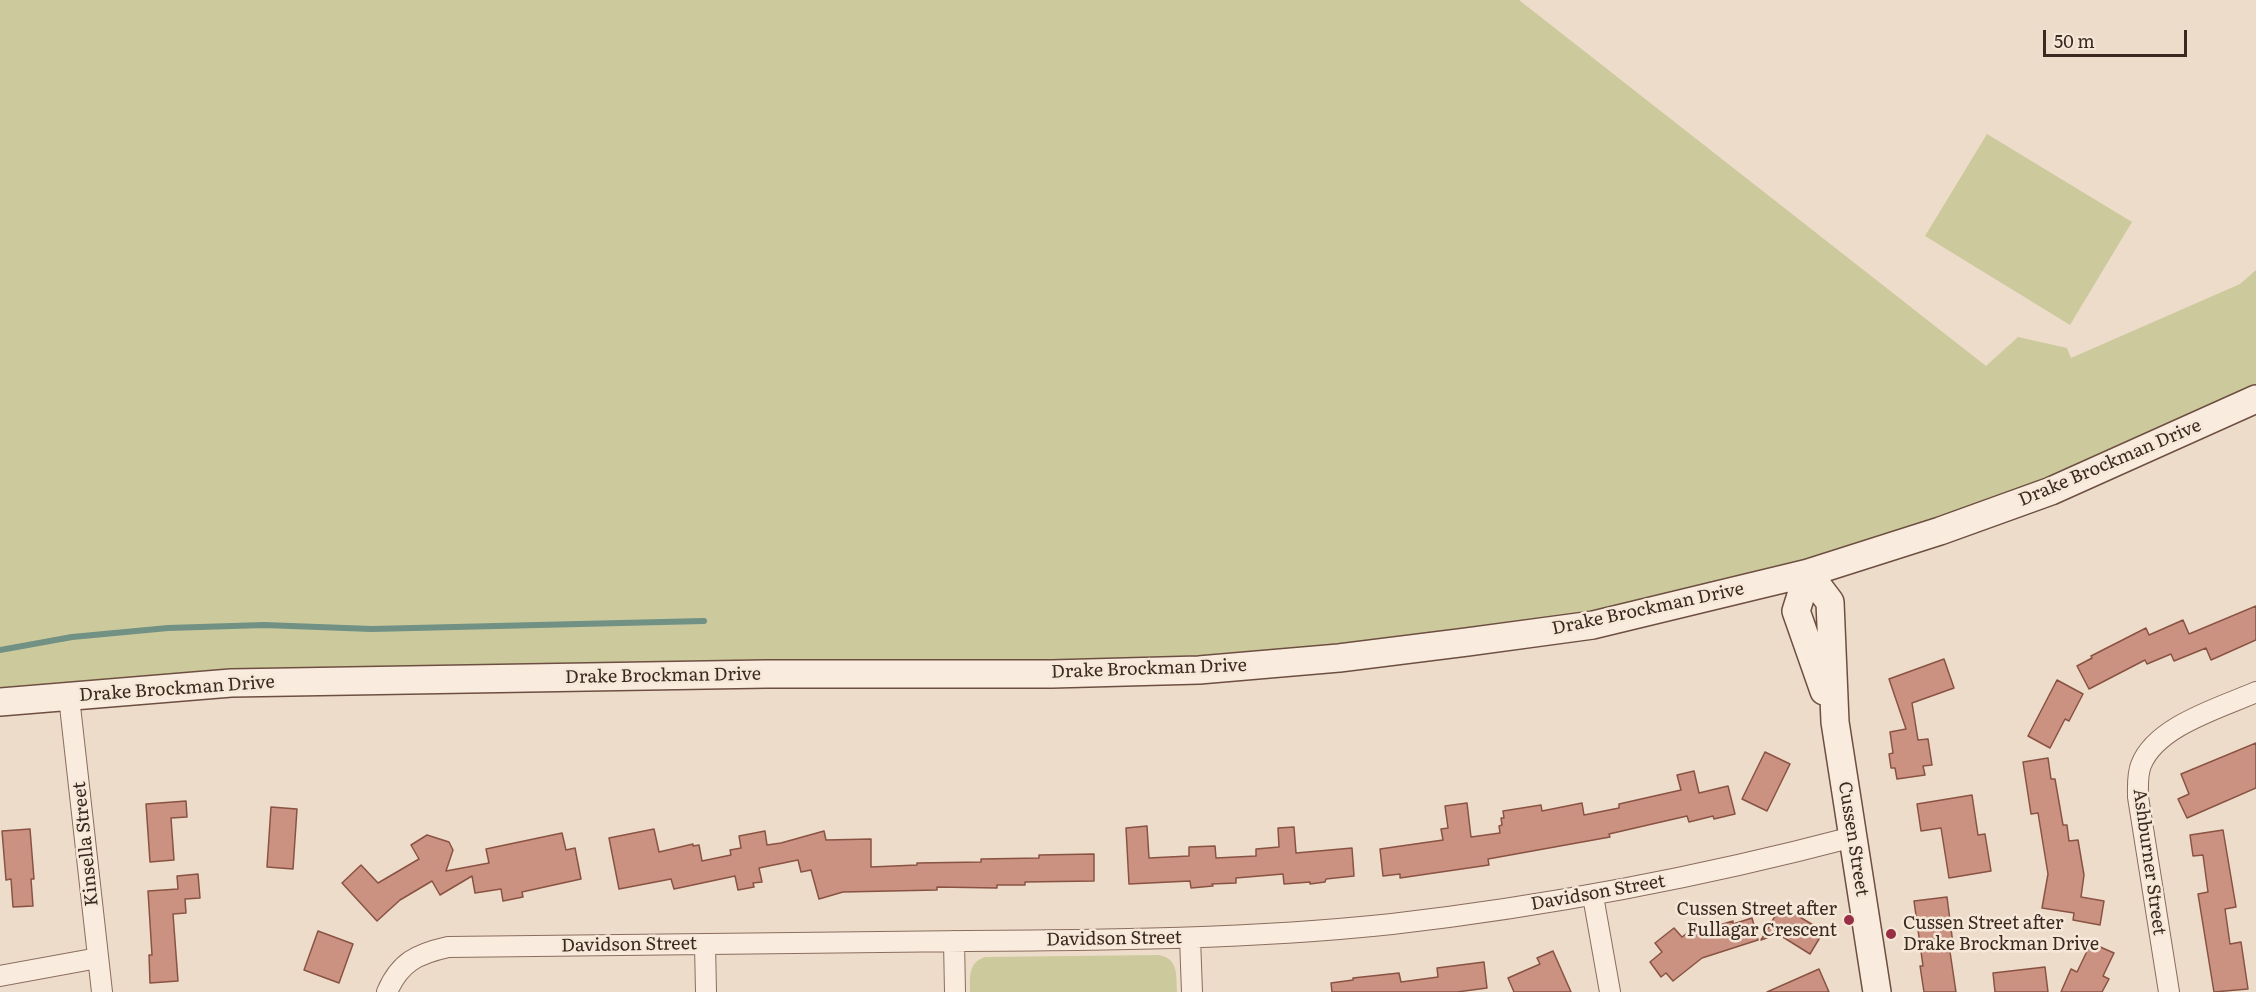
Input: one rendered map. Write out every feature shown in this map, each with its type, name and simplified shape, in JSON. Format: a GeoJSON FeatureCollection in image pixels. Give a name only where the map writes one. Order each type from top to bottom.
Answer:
{"type":"FeatureCollection","features":[{"type":"Feature","properties":{"kind":"main road","name":"Drake Brockman Drive"},"geometry":{"type":"LineString","coordinates":[[0,702],[231,683],[766,674],[1052,674],[1199,670],[1339,658],[1593,625],[1808,573],[1940,531],[2051,491],[2256,399]]}},
{"type":"Feature","properties":{"kind":"main road","name":"Cussen Street"},"geometry":{"type":"LineString","coordinates":[[1808,573],[1830,602],[1835,722],[1878,992]]}},
{"type":"Feature","properties":{"kind":"street","name":"Ashburner Street"},"geometry":{"type":"LineString","coordinates":[[2169,992],[2138,797],[2138,775],[2151,746],[2168,732],[2256,692]]}},
{"type":"Feature","properties":{"kind":"street","name":"Kinsella Street"},"geometry":{"type":"LineString","coordinates":[[69,697],[102,992]]}},
{"type":"Feature","properties":{"kind":"street","name":"Davidson Street"},"geometry":{"type":"LineString","coordinates":[[387,992],[397,972],[405,964],[424,952],[448,947],[1190,938],[1292,933],[1393,924],[1593,896],[1670,881],[1853,837]]}},
{"type":"Feature","properties":{"kind":"street"},"geometry":{"type":"LineString","coordinates":[[1593,896],[1610,992]]}},
{"type":"Feature","properties":{"kind":"street"},"geometry":{"type":"LineString","coordinates":[[1190,938],[1192,992]]}},
{"type":"Feature","properties":{"kind":"street"},"geometry":{"type":"LineString","coordinates":[[954,941],[955,992]]}},
{"type":"Feature","properties":{"kind":"street"},"geometry":{"type":"LineString","coordinates":[[705,944],[706,992]]}},
{"type":"Feature","properties":{"kind":"street"},"geometry":{"type":"LineString","coordinates":[[0,976],[98,958]]}},
{"type":"Feature","properties":{"kind":"shaded area"},"geometry":{"type":"Polygon","coordinates":[[[0,0],[1519,0],[1986,366],[2018,337],[2067,348],[2071,358],[2240,284],[2256,270],[2256,399],[1808,573],[1339,658],[0,696],[0,0]]]}},
{"type":"Feature","properties":{"kind":"shaded area"},"geometry":{"type":"Polygon","coordinates":[[[1987,134],[2132,222],[2070,325],[1925,236],[1987,134]]]}},
{"type":"Feature","properties":{"kind":"shaded area"},"geometry":{"type":"Polygon","coordinates":[[[1159,955],[1173,964],[1177,992],[970,992],[970,975],[973,966],[985,957],[1159,955]]]}},
{"type":"Feature","properties":{"kind":"building"},"geometry":{"type":"Polygon","coordinates":[[[2256,606],[2256,640],[2211,660],[2206,648],[2174,661],[2171,654],[2147,664],[2145,660],[2089,689],[2077,666],[2092,658],[2091,656],[2146,628],[2149,635],[2183,620],[2189,634],[2256,606]]]}},
{"type":"Feature","properties":{"kind":"building"},"geometry":{"type":"Polygon","coordinates":[[[1944,659],[1954,688],[1912,703],[1918,740],[1928,739],[1932,765],[1923,766],[1925,775],[1897,779],[1895,768],[1891,768],[1889,754],[1893,753],[1890,732],[1906,729],[1889,679],[1944,659]]]}},
{"type":"Feature","properties":{"kind":"building"},"geometry":{"type":"Polygon","coordinates":[[[2057,680],[2083,694],[2069,721],[2065,719],[2050,748],[2028,736],[2057,680]]]}},
{"type":"Feature","properties":{"kind":"building"},"geometry":{"type":"Polygon","coordinates":[[[2256,743],[2256,788],[2187,818],[2178,799],[2189,794],[2181,774],[2256,743]]]}},
{"type":"Feature","properties":{"kind":"building"},"geometry":{"type":"Polygon","coordinates":[[[1765,752],[1790,764],[1767,811],[1742,799],[1765,752]]]}},
{"type":"Feature","properties":{"kind":"building"},"geometry":{"type":"Polygon","coordinates":[[[2048,758],[2051,779],[2055,779],[2063,825],[2067,825],[2069,841],[2078,840],[2084,875],[2081,897],[2104,901],[2100,925],[2073,920],[2074,913],[2042,908],[2048,874],[2038,813],[2031,814],[2023,762],[2048,758]]]}},
{"type":"Feature","properties":{"kind":"building"},"geometry":{"type":"Polygon","coordinates":[[[1694,771],[1699,793],[1728,786],[1735,814],[1689,822],[1687,816],[1609,834],[1610,837],[1488,859],[1489,865],[1400,878],[1400,874],[1383,876],[1380,849],[1443,840],[1441,829],[1448,828],[1445,806],[1467,803],[1471,837],[1500,833],[1501,818],[1504,818],[1503,811],[1541,805],[1542,811],[1582,803],[1584,815],[1619,808],[1619,804],[1681,790],[1677,775],[1694,771]]]}},
{"type":"Feature","properties":{"kind":"building"},"geometry":{"type":"Polygon","coordinates":[[[1972,795],[1978,835],[1985,834],[1991,871],[1949,878],[1941,828],[1921,831],[1917,804],[1972,795]]]}},
{"type":"Feature","properties":{"kind":"building"},"geometry":{"type":"Polygon","coordinates":[[[186,801],[187,817],[171,818],[174,860],[150,862],[146,804],[186,801]]]}},
{"type":"Feature","properties":{"kind":"building"},"geometry":{"type":"Polygon","coordinates":[[[271,807],[297,809],[293,869],[267,867],[271,807]]]}},
{"type":"Feature","properties":{"kind":"building"},"geometry":{"type":"Polygon","coordinates":[[[1147,826],[1149,858],[1189,856],[1189,847],[1215,846],[1216,858],[1256,856],[1256,849],[1279,847],[1278,828],[1294,827],[1296,853],[1352,848],[1354,876],[1326,879],[1325,882],[1310,884],[1310,882],[1284,884],[1283,874],[1236,878],[1236,883],[1191,888],[1190,881],[1129,884],[1126,828],[1147,826]]]}},
{"type":"Feature","properties":{"kind":"building"},"geometry":{"type":"Polygon","coordinates":[[[30,829],[34,879],[31,879],[33,906],[13,907],[11,879],[6,880],[2,831],[30,829]]]}},
{"type":"Feature","properties":{"kind":"building"},"geometry":{"type":"Polygon","coordinates":[[[654,829],[659,852],[693,844],[693,846],[699,845],[702,861],[731,855],[730,850],[741,848],[739,836],[765,831],[767,845],[824,831],[826,840],[871,839],[871,867],[917,865],[917,863],[981,862],[981,859],[1039,858],[1039,855],[1094,854],[1094,881],[1025,882],[1025,885],[997,885],[997,888],[937,887],[937,890],[843,892],[819,899],[811,870],[801,872],[798,860],[759,868],[762,882],[753,883],[754,887],[738,890],[735,876],[674,889],[671,879],[619,889],[609,838],[654,829]]]}},
{"type":"Feature","properties":{"kind":"building"},"geometry":{"type":"Polygon","coordinates":[[[2223,830],[2236,907],[2225,909],[2230,944],[2241,942],[2248,989],[2214,992],[2198,894],[2208,892],[2203,855],[2193,856],[2190,835],[2223,830]]]}},
{"type":"Feature","properties":{"kind":"building"},"geometry":{"type":"Polygon","coordinates":[[[562,833],[566,850],[575,848],[581,879],[522,892],[523,897],[503,901],[501,889],[475,893],[472,876],[440,895],[432,881],[400,900],[377,921],[342,883],[361,865],[378,883],[419,859],[411,845],[427,835],[449,842],[453,850],[446,871],[489,863],[486,849],[562,833]]]}},
{"type":"Feature","properties":{"kind":"building"},"geometry":{"type":"Polygon","coordinates":[[[198,874],[200,898],[185,899],[186,913],[173,914],[178,981],[150,983],[149,955],[152,955],[148,891],[178,889],[177,876],[198,874]]]}},
{"type":"Feature","properties":{"kind":"building"},"geometry":{"type":"Polygon","coordinates":[[[1947,897],[1953,944],[1949,945],[1956,992],[1924,992],[1920,966],[1923,966],[1914,901],[1947,897]]]}},
{"type":"Feature","properties":{"kind":"building"},"geometry":{"type":"Polygon","coordinates":[[[1781,906],[1820,929],[1818,932],[1822,934],[1810,954],[1778,934],[1761,940],[1781,906]]]}},
{"type":"Feature","properties":{"kind":"building"},"geometry":{"type":"Polygon","coordinates":[[[1752,918],[1758,940],[1702,958],[1673,981],[1666,973],[1661,977],[1650,962],[1662,952],[1655,943],[1674,928],[1682,937],[1690,931],[1692,933],[1752,918]]]}},
{"type":"Feature","properties":{"kind":"building"},"geometry":{"type":"Polygon","coordinates":[[[318,931],[353,944],[339,983],[304,970],[318,931]]]}},
{"type":"Feature","properties":{"kind":"building"},"geometry":{"type":"Polygon","coordinates":[[[2091,943],[2114,953],[2103,976],[2109,979],[2102,992],[2061,992],[2071,969],[2077,972],[2091,943]]]}},
{"type":"Feature","properties":{"kind":"building"},"geometry":{"type":"Polygon","coordinates":[[[1553,951],[1571,992],[1514,992],[1508,978],[1540,964],[1537,958],[1553,951]]]}},
{"type":"Feature","properties":{"kind":"building"},"geometry":{"type":"Polygon","coordinates":[[[1484,962],[1487,988],[1457,992],[1332,992],[1331,983],[1353,980],[1353,978],[1399,973],[1401,982],[1438,977],[1437,968],[1484,962]]]}},
{"type":"Feature","properties":{"kind":"building"},"geometry":{"type":"Polygon","coordinates":[[[2045,967],[2048,992],[1995,992],[1993,973],[2045,967]]]}},
{"type":"Feature","properties":{"kind":"building"},"geometry":{"type":"Polygon","coordinates":[[[1819,969],[1829,992],[1767,992],[1819,969]]]}},
{"type":"Feature","properties":{"kind":"waterway"},"geometry":{"type":"LineString","coordinates":[[0,650],[72,637],[168,628],[264,625],[372,629],[704,621]]}},
{"type":"Feature","properties":{"kind":"place","name":"Cussen Street after Fullagar Crescent"},"geometry":{"type":"Point","coordinates":[1849,920]}},
{"type":"Feature","properties":{"kind":"place","name":"Cussen Street after Drake Brockman Drive"},"geometry":{"type":"Point","coordinates":[1891,934]}}]}
